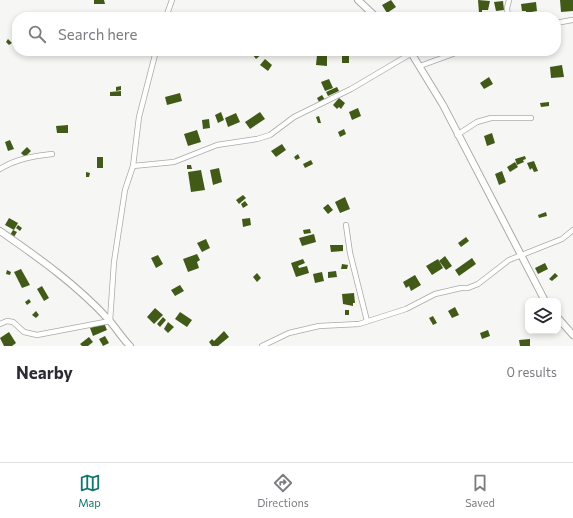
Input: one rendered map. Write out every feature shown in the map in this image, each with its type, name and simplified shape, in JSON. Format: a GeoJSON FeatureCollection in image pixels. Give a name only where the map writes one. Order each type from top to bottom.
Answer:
{"type":"FeatureCollection","features":[{"type":"Feature","properties":{"kind":"street"},"geometry":{"type":"LineString","coordinates":[[168,12],[172,0]]}},
{"type":"Feature","properties":{"kind":"street"},"geometry":{"type":"LineString","coordinates":[[358,0],[371,12]]}},
{"type":"Feature","properties":{"kind":"street"},"geometry":{"type":"LineString","coordinates":[[507,12],[509,0]]}},
{"type":"Feature","properties":{"kind":"street"},"geometry":{"type":"LineString","coordinates":[[561,23],[572,20]]}},
{"type":"Feature","properties":{"kind":"street"},"geometry":{"type":"LineString","coordinates":[[110,321],[114,262],[125,190],[133,166],[139,117],[155,56]]}},
{"type":"Feature","properties":{"kind":"street"},"geometry":{"type":"LineString","coordinates":[[133,166],[174,162],[217,145],[270,135],[294,117],[351,89],[405,56]]}},
{"type":"Feature","properties":{"kind":"street"},"geometry":{"type":"LineString","coordinates":[[414,56],[458,135],[543,298]]}},
{"type":"Feature","properties":{"kind":"street"},"geometry":{"type":"LineString","coordinates":[[420,66],[447,56]]}},
{"type":"Feature","properties":{"kind":"street"},"geometry":{"type":"LineString","coordinates":[[458,135],[477,122],[491,118],[531,118]]}},
{"type":"Feature","properties":{"kind":"street"},"geometry":{"type":"LineString","coordinates":[[0,169],[10,163],[26,157],[52,154]]}},
{"type":"Feature","properties":{"kind":"street"},"geometry":{"type":"LineString","coordinates":[[346,226],[350,253],[367,321]]}},
{"type":"Feature","properties":{"kind":"street"},"geometry":{"type":"LineString","coordinates":[[262,346],[289,333],[319,326],[359,324],[400,311],[435,294],[461,288],[468,288],[478,284],[502,264],[520,255],[562,239],[573,230]]}},
{"type":"Feature","properties":{"kind":"street"},"geometry":{"type":"LineString","coordinates":[[0,231],[32,253],[74,286],[110,321],[130,346]]}},
{"type":"Feature","properties":{"kind":"street"},"geometry":{"type":"LineString","coordinates":[[0,324],[7,321],[13,322],[24,332],[37,335],[110,321]]}},
{"type":"Feature","properties":{"kind":"street"},"geometry":{"type":"LineString","coordinates":[[561,321],[573,335]]}},
{"type":"Feature","properties":{"kind":"building"},"geometry":{"type":"Polygon","coordinates":[[[94,0],[104,0],[105,4],[94,4],[94,0]]]}},
{"type":"Feature","properties":{"kind":"building"},"geometry":{"type":"Polygon","coordinates":[[[391,0],[396,7],[386,12],[382,5],[391,0]]]}},
{"type":"Feature","properties":{"kind":"building"},"geometry":{"type":"Polygon","coordinates":[[[478,0],[490,1],[488,10],[482,10],[482,12],[479,12],[478,0]]]}},
{"type":"Feature","properties":{"kind":"building"},"geometry":{"type":"Polygon","coordinates":[[[560,0],[573,0],[573,11],[561,12],[560,0]]]}},
{"type":"Feature","properties":{"kind":"building"},"geometry":{"type":"Polygon","coordinates":[[[503,1],[504,10],[496,11],[494,2],[503,1]]]}},
{"type":"Feature","properties":{"kind":"building"},"geometry":{"type":"Polygon","coordinates":[[[536,2],[537,11],[522,11],[521,4],[536,2]]]}},
{"type":"Feature","properties":{"kind":"building"},"geometry":{"type":"Polygon","coordinates":[[[8,39],[12,43],[9,45],[6,42],[8,39]]]}},
{"type":"Feature","properties":{"kind":"building"},"geometry":{"type":"Polygon","coordinates":[[[317,56],[327,56],[327,66],[316,65],[317,56]]]}},
{"type":"Feature","properties":{"kind":"building"},"geometry":{"type":"Polygon","coordinates":[[[342,56],[349,56],[349,63],[342,63],[342,56]]]}},
{"type":"Feature","properties":{"kind":"building"},"geometry":{"type":"Polygon","coordinates":[[[265,59],[272,65],[268,71],[260,65],[265,59]]]}},
{"type":"Feature","properties":{"kind":"building"},"geometry":{"type":"Polygon","coordinates":[[[562,65],[564,77],[551,78],[550,67],[562,65]]]}},
{"type":"Feature","properties":{"kind":"building"},"geometry":{"type":"Polygon","coordinates":[[[489,77],[493,84],[484,89],[480,83],[489,77]]]}},
{"type":"Feature","properties":{"kind":"building"},"geometry":{"type":"Polygon","coordinates":[[[329,79],[333,88],[325,91],[321,82],[329,79]]]}},
{"type":"Feature","properties":{"kind":"building"},"geometry":{"type":"Polygon","coordinates":[[[121,86],[121,90],[116,91],[116,87],[121,86]]]}},
{"type":"Feature","properties":{"kind":"building"},"geometry":{"type":"Polygon","coordinates":[[[337,87],[339,91],[328,96],[326,92],[337,87]]]}},
{"type":"Feature","properties":{"kind":"building"},"geometry":{"type":"Polygon","coordinates":[[[121,91],[121,96],[110,96],[110,92],[121,91]]]}},
{"type":"Feature","properties":{"kind":"building"},"geometry":{"type":"Polygon","coordinates":[[[180,93],[182,101],[167,105],[165,97],[180,93]]]}},
{"type":"Feature","properties":{"kind":"building"},"geometry":{"type":"Polygon","coordinates":[[[322,95],[325,100],[319,102],[317,98],[322,95]]]}},
{"type":"Feature","properties":{"kind":"building"},"geometry":{"type":"Polygon","coordinates":[[[339,98],[345,103],[341,109],[339,107],[337,109],[333,105],[339,98]]]}},
{"type":"Feature","properties":{"kind":"building"},"geometry":{"type":"Polygon","coordinates":[[[549,102],[549,106],[541,107],[540,103],[549,102]]]}},
{"type":"Feature","properties":{"kind":"building"},"geometry":{"type":"Polygon","coordinates":[[[358,108],[361,116],[352,120],[349,112],[358,108]]]}},
{"type":"Feature","properties":{"kind":"building"},"geometry":{"type":"Polygon","coordinates":[[[221,112],[224,120],[218,123],[215,115],[221,112]]]}},
{"type":"Feature","properties":{"kind":"building"},"geometry":{"type":"Polygon","coordinates":[[[260,112],[265,119],[250,129],[245,122],[260,112]]]}},
{"type":"Feature","properties":{"kind":"building"},"geometry":{"type":"Polygon","coordinates":[[[236,113],[240,122],[228,127],[225,118],[236,113]]]}},
{"type":"Feature","properties":{"kind":"building"},"geometry":{"type":"Polygon","coordinates":[[[319,116],[321,123],[318,123],[316,117],[319,116]]]}},
{"type":"Feature","properties":{"kind":"building"},"geometry":{"type":"Polygon","coordinates":[[[209,119],[210,128],[203,129],[202,120],[209,119]]]}},
{"type":"Feature","properties":{"kind":"building"},"geometry":{"type":"Polygon","coordinates":[[[68,125],[68,133],[57,133],[56,126],[68,125]]]}},
{"type":"Feature","properties":{"kind":"building"},"geometry":{"type":"Polygon","coordinates":[[[344,129],[346,134],[340,137],[338,132],[344,129]]]}},
{"type":"Feature","properties":{"kind":"building"},"geometry":{"type":"Polygon","coordinates":[[[197,130],[201,142],[188,146],[184,134],[197,130]]]}},
{"type":"Feature","properties":{"kind":"building"},"geometry":{"type":"Polygon","coordinates":[[[492,133],[495,143],[487,146],[484,136],[492,133]]]}},
{"type":"Feature","properties":{"kind":"building"},"geometry":{"type":"Polygon","coordinates":[[[10,140],[14,149],[8,151],[5,142],[10,140]]]}},
{"type":"Feature","properties":{"kind":"building"},"geometry":{"type":"Polygon","coordinates":[[[282,144],[286,150],[276,157],[271,151],[282,144]]]}},
{"type":"Feature","properties":{"kind":"building"},"geometry":{"type":"Polygon","coordinates":[[[27,147],[31,151],[25,157],[21,153],[27,147]]]}},
{"type":"Feature","properties":{"kind":"building"},"geometry":{"type":"Polygon","coordinates":[[[298,154],[300,158],[296,160],[294,157],[298,154]]]}},
{"type":"Feature","properties":{"kind":"building"},"geometry":{"type":"Polygon","coordinates":[[[525,156],[526,159],[523,160],[524,162],[517,165],[515,159],[525,156]]]}},
{"type":"Feature","properties":{"kind":"building"},"geometry":{"type":"Polygon","coordinates":[[[97,157],[103,157],[103,168],[97,168],[97,157]]]}},
{"type":"Feature","properties":{"kind":"building"},"geometry":{"type":"Polygon","coordinates":[[[311,160],[313,164],[305,168],[303,164],[311,160]]]}},
{"type":"Feature","properties":{"kind":"building"},"geometry":{"type":"Polygon","coordinates":[[[534,161],[538,171],[534,172],[532,168],[530,170],[527,163],[534,161]]]}},
{"type":"Feature","properties":{"kind":"building"},"geometry":{"type":"Polygon","coordinates":[[[515,162],[518,167],[510,172],[507,167],[515,162]]]}},
{"type":"Feature","properties":{"kind":"building"},"geometry":{"type":"Polygon","coordinates":[[[187,165],[191,165],[192,169],[187,169],[187,165]]]}},
{"type":"Feature","properties":{"kind":"building"},"geometry":{"type":"Polygon","coordinates":[[[219,168],[222,182],[213,185],[210,170],[219,168]]]}},
{"type":"Feature","properties":{"kind":"building"},"geometry":{"type":"Polygon","coordinates":[[[201,170],[205,190],[191,192],[188,172],[201,170]]]}},
{"type":"Feature","properties":{"kind":"building"},"geometry":{"type":"Polygon","coordinates":[[[502,171],[506,182],[499,185],[495,174],[502,171]]]}},
{"type":"Feature","properties":{"kind":"building"},"geometry":{"type":"Polygon","coordinates":[[[86,172],[90,173],[89,177],[86,177],[86,172]]]}},
{"type":"Feature","properties":{"kind":"building"},"geometry":{"type":"Polygon","coordinates":[[[243,195],[246,198],[239,204],[236,200],[243,195]]]}},
{"type":"Feature","properties":{"kind":"building"},"geometry":{"type":"Polygon","coordinates":[[[345,197],[350,209],[340,213],[335,202],[345,197]]]}},
{"type":"Feature","properties":{"kind":"building"},"geometry":{"type":"Polygon","coordinates":[[[245,201],[248,205],[243,208],[241,204],[245,201]]]}},
{"type":"Feature","properties":{"kind":"building"},"geometry":{"type":"Polygon","coordinates":[[[328,204],[333,210],[328,214],[323,208],[328,204]]]}},
{"type":"Feature","properties":{"kind":"building"},"geometry":{"type":"Polygon","coordinates":[[[546,212],[547,216],[539,218],[538,215],[546,212]]]}},
{"type":"Feature","properties":{"kind":"building"},"geometry":{"type":"Polygon","coordinates":[[[9,218],[18,223],[14,230],[5,225],[9,218]]]}},
{"type":"Feature","properties":{"kind":"building"},"geometry":{"type":"Polygon","coordinates":[[[250,218],[251,225],[243,227],[242,219],[250,218]]]}},
{"type":"Feature","properties":{"kind":"building"},"geometry":{"type":"Polygon","coordinates":[[[18,225],[22,228],[20,231],[16,228],[18,225]]]}},
{"type":"Feature","properties":{"kind":"building"},"geometry":{"type":"Polygon","coordinates":[[[310,229],[311,233],[304,234],[303,230],[310,229]]]}},
{"type":"Feature","properties":{"kind":"building"},"geometry":{"type":"Polygon","coordinates":[[[13,230],[17,232],[14,237],[10,235],[13,230]]]}},
{"type":"Feature","properties":{"kind":"building"},"geometry":{"type":"Polygon","coordinates":[[[314,234],[316,242],[302,246],[299,238],[314,234]]]}},
{"type":"Feature","properties":{"kind":"building"},"geometry":{"type":"Polygon","coordinates":[[[466,237],[469,241],[461,247],[458,243],[466,237]]]}},
{"type":"Feature","properties":{"kind":"building"},"geometry":{"type":"Polygon","coordinates":[[[206,239],[210,248],[202,252],[197,243],[206,239]]]}},
{"type":"Feature","properties":{"kind":"building"},"geometry":{"type":"Polygon","coordinates":[[[330,245],[343,245],[343,251],[331,252],[330,245]]]}},
{"type":"Feature","properties":{"kind":"building"},"geometry":{"type":"Polygon","coordinates":[[[197,254],[200,260],[197,262],[199,268],[188,272],[183,259],[197,254]]]}},
{"type":"Feature","properties":{"kind":"building"},"geometry":{"type":"Polygon","coordinates":[[[158,255],[163,264],[156,268],[151,258],[158,255]]]}},
{"type":"Feature","properties":{"kind":"building"},"geometry":{"type":"Polygon","coordinates":[[[445,256],[452,266],[446,270],[439,261],[445,256]]]}},
{"type":"Feature","properties":{"kind":"building"},"geometry":{"type":"Polygon","coordinates":[[[472,258],[476,264],[459,276],[455,270],[472,258]]]}},
{"type":"Feature","properties":{"kind":"building"},"geometry":{"type":"Polygon","coordinates":[[[303,259],[305,263],[298,266],[299,268],[307,266],[309,273],[296,277],[291,263],[303,259]]]}},
{"type":"Feature","properties":{"kind":"building"},"geometry":{"type":"Polygon","coordinates":[[[438,259],[443,268],[432,275],[426,266],[438,259]]]}},
{"type":"Feature","properties":{"kind":"building"},"geometry":{"type":"Polygon","coordinates":[[[545,263],[548,269],[538,274],[535,268],[545,263]]]}},
{"type":"Feature","properties":{"kind":"building"},"geometry":{"type":"Polygon","coordinates":[[[342,264],[348,265],[347,269],[341,269],[342,264]]]}},
{"type":"Feature","properties":{"kind":"building"},"geometry":{"type":"Polygon","coordinates":[[[21,269],[30,285],[22,288],[14,272],[21,269]]]}},
{"type":"Feature","properties":{"kind":"building"},"geometry":{"type":"Polygon","coordinates":[[[7,270],[11,272],[10,275],[6,274],[7,270]]]}},
{"type":"Feature","properties":{"kind":"building"},"geometry":{"type":"Polygon","coordinates":[[[336,271],[337,277],[328,278],[328,272],[336,271]]]}},
{"type":"Feature","properties":{"kind":"building"},"geometry":{"type":"Polygon","coordinates":[[[322,272],[324,281],[315,283],[313,274],[322,272]]]}},
{"type":"Feature","properties":{"kind":"building"},"geometry":{"type":"Polygon","coordinates":[[[257,273],[261,278],[257,282],[253,277],[257,273]]]}},
{"type":"Feature","properties":{"kind":"building"},"geometry":{"type":"Polygon","coordinates":[[[555,273],[558,276],[552,281],[549,279],[555,273]]]}},
{"type":"Feature","properties":{"kind":"building"},"geometry":{"type":"Polygon","coordinates":[[[415,275],[421,285],[411,291],[409,286],[406,288],[403,282],[415,275]]]}},
{"type":"Feature","properties":{"kind":"building"},"geometry":{"type":"Polygon","coordinates":[[[180,285],[184,291],[175,296],[171,290],[180,285]]]}},
{"type":"Feature","properties":{"kind":"building"},"geometry":{"type":"Polygon","coordinates":[[[42,286],[49,298],[44,301],[37,289],[42,286]]]}},
{"type":"Feature","properties":{"kind":"building"},"geometry":{"type":"Polygon","coordinates":[[[354,293],[355,303],[353,303],[353,306],[343,304],[342,294],[354,293]]]}},
{"type":"Feature","properties":{"kind":"building"},"geometry":{"type":"Polygon","coordinates":[[[29,299],[31,302],[27,305],[25,302],[29,299]]]}},
{"type":"Feature","properties":{"kind":"building"},"geometry":{"type":"Polygon","coordinates":[[[455,307],[459,315],[452,318],[448,311],[455,307]]]}},
{"type":"Feature","properties":{"kind":"building"},"geometry":{"type":"Polygon","coordinates":[[[155,308],[163,315],[154,324],[147,317],[155,308]]]}},
{"type":"Feature","properties":{"kind":"building"},"geometry":{"type":"Polygon","coordinates":[[[345,310],[349,310],[349,315],[345,315],[345,310]]]}},
{"type":"Feature","properties":{"kind":"building"},"geometry":{"type":"Polygon","coordinates":[[[36,311],[39,315],[36,318],[32,315],[36,311]]]}},
{"type":"Feature","properties":{"kind":"building"},"geometry":{"type":"Polygon","coordinates":[[[180,312],[192,320],[187,327],[175,319],[180,312]]]}},
{"type":"Feature","properties":{"kind":"building"},"geometry":{"type":"Polygon","coordinates":[[[433,316],[437,323],[433,325],[429,318],[433,316]]]}},
{"type":"Feature","properties":{"kind":"building"},"geometry":{"type":"Polygon","coordinates":[[[163,317],[166,320],[160,327],[157,324],[163,317]]]}},
{"type":"Feature","properties":{"kind":"building"},"geometry":{"type":"Polygon","coordinates":[[[168,322],[174,327],[168,333],[164,329],[168,322]]]}},
{"type":"Feature","properties":{"kind":"building"},"geometry":{"type":"Polygon","coordinates":[[[104,323],[107,330],[93,336],[90,328],[104,323]]]}},
{"type":"Feature","properties":{"kind":"building"},"geometry":{"type":"Polygon","coordinates":[[[488,330],[490,336],[482,339],[480,333],[488,330]]]}},
{"type":"Feature","properties":{"kind":"building"},"geometry":{"type":"Polygon","coordinates":[[[224,331],[229,337],[218,346],[212,346],[209,342],[212,339],[214,341],[224,331]]]}},
{"type":"Feature","properties":{"kind":"building"},"geometry":{"type":"Polygon","coordinates":[[[9,332],[16,343],[12,346],[4,346],[0,338],[9,332]]]}},
{"type":"Feature","properties":{"kind":"building"},"geometry":{"type":"Polygon","coordinates":[[[105,336],[109,343],[103,346],[99,339],[105,336]]]}},
{"type":"Feature","properties":{"kind":"building"},"geometry":{"type":"Polygon","coordinates":[[[89,337],[93,342],[88,346],[82,346],[80,344],[89,337]]]}},
{"type":"Feature","properties":{"kind":"building"},"geometry":{"type":"Polygon","coordinates":[[[530,339],[530,346],[520,346],[519,340],[530,339]]]}}]}
